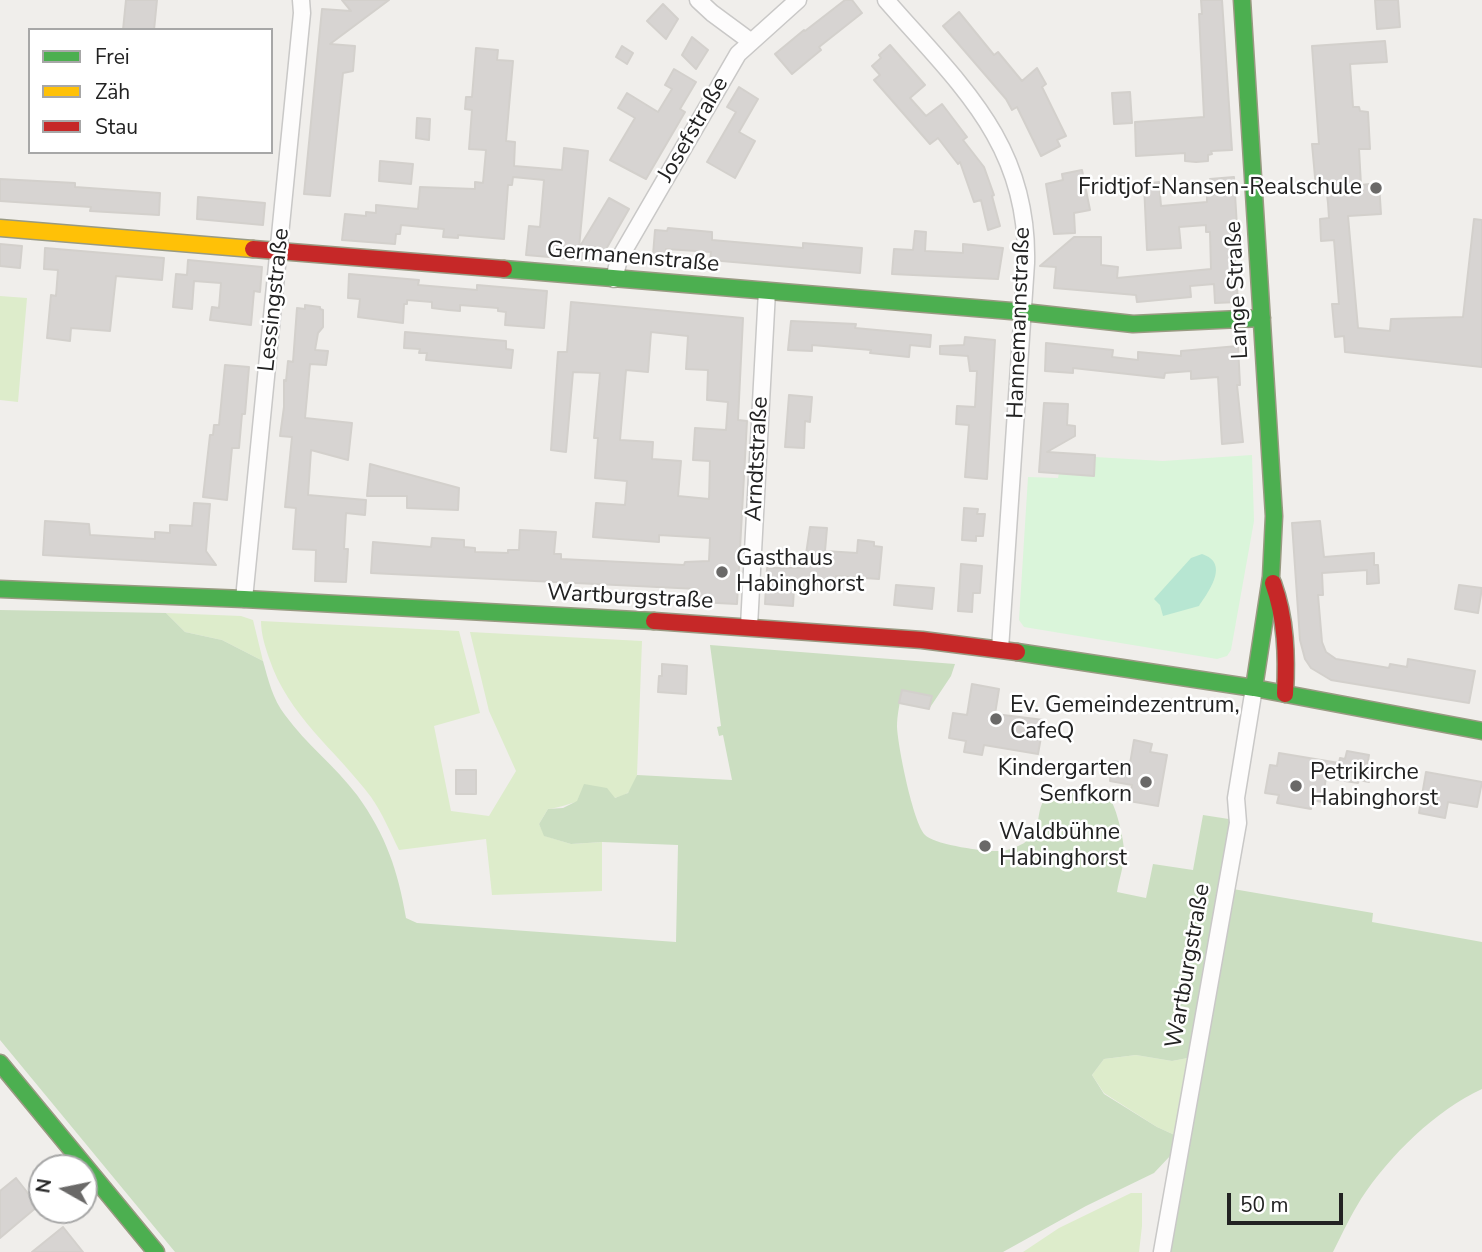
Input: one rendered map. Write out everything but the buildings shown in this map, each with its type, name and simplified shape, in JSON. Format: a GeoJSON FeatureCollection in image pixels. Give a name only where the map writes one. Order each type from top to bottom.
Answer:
{"type":"FeatureCollection","features":[{"type":"Feature","properties":{"kind":"street","name":"Lessingstraße"},"geometry":{"type":"LineString","coordinates":[[244,599],[280,251],[301,0]]}},
{"type":"Feature","properties":{"kind":"street"},"geometry":{"type":"LineString","coordinates":[[698,0],[750,41]]}},
{"type":"Feature","properties":{"kind":"street","name":"Josefstraße"},"geometry":{"type":"LineString","coordinates":[[614,279],[619,259],[738,54],[798,0]]}},
{"type":"Feature","properties":{"kind":"street","name":"Hannemannstraße"},"geometry":{"type":"LineString","coordinates":[[887,0],[986,118],[1009,159],[1020,193],[1026,228],[1023,312],[1000,649]]}},
{"type":"Feature","properties":{"kind":"street","name":"Lange Straße"},"geometry":{"type":"LineString","coordinates":[[1242,0],[1274,516],[1271,577],[1254,688]]}},
{"type":"Feature","properties":{"kind":"street","name":"Germanenstraße"},"geometry":{"type":"LineString","coordinates":[[0,228],[1023,312],[1133,324],[1262,318]]}},
{"type":"Feature","properties":{"kind":"street","name":"Arndtstraße"},"geometry":{"type":"LineString","coordinates":[[749,626],[767,291]]}},
{"type":"Feature","properties":{"kind":"street","name":"Lange Straße"},"geometry":{"type":"LineString","coordinates":[[1271,577],[1280,600],[1285,638],[1285,694]]}},
{"type":"Feature","properties":{"kind":"street","name":"Wartburgstraße"},"geometry":{"type":"LineString","coordinates":[[0,589],[749,626],[1000,649],[1254,688],[1482,731]]}},
{"type":"Feature","properties":{"kind":"street","name":"Wartburgstraße"},"geometry":{"type":"LineString","coordinates":[[1162,1252],[1238,822],[1236,798],[1254,688]]}},
{"type":"Feature","properties":{"kind":"street"},"geometry":{"type":"LineString","coordinates":[[0,1063],[156,1252]]}},
{"type":"Feature","properties":{"kind":"green space"},"geometry":{"type":"Polygon","coordinates":[[[0,296],[27,298],[18,402],[0,400],[0,296]]]}},
{"type":"Feature","properties":{"kind":"green space"},"geometry":{"type":"Polygon","coordinates":[[[1252,455],[1254,521],[1231,650],[1227,656],[1217,659],[1024,627],[1019,620],[1028,477],[1058,478],[1059,473],[1094,476],[1095,457],[1163,461],[1252,455]]]}},
{"type":"Feature","properties":{"kind":"green space"},"geometry":{"type":"Polygon","coordinates":[[[1202,554],[1210,558],[1216,570],[1208,593],[1199,606],[1163,616],[1160,605],[1154,599],[1191,558],[1202,554]]]}},
{"type":"Feature","properties":{"kind":"green space"},"geometry":{"type":"Polygon","coordinates":[[[0,610],[166,613],[185,632],[222,640],[263,661],[271,689],[281,709],[293,726],[348,784],[376,824],[395,869],[406,918],[417,923],[676,942],[678,845],[602,842],[571,844],[544,836],[539,824],[548,809],[563,808],[577,801],[584,784],[607,788],[615,798],[628,793],[637,775],[732,780],[723,735],[719,736],[717,727],[721,726],[710,645],[955,664],[951,676],[929,709],[932,697],[902,691],[898,713],[898,737],[911,800],[925,835],[940,842],[964,848],[1007,850],[1030,839],[1035,832],[1043,801],[1052,793],[1063,791],[1099,795],[1112,803],[1123,839],[1124,860],[1117,892],[1146,898],[1153,864],[1193,870],[1203,815],[1235,820],[1193,1057],[1172,1061],[1136,1055],[1104,1059],[1092,1075],[1104,1094],[1157,1127],[1179,1137],[1171,1155],[1154,1173],[1086,1206],[1003,1252],[175,1252],[98,1159],[98,1154],[94,1154],[0,1040],[0,610]]]}},
{"type":"Feature","properties":{"kind":"green space"},"geometry":{"type":"Polygon","coordinates":[[[166,613],[241,616],[253,620],[263,661],[222,640],[185,632],[166,613]]]}},
{"type":"Feature","properties":{"kind":"green space"},"geometry":{"type":"Polygon","coordinates":[[[261,621],[459,631],[480,713],[434,726],[451,811],[489,816],[516,771],[489,711],[470,632],[642,641],[637,775],[632,789],[615,798],[581,801],[548,809],[539,824],[545,836],[571,844],[602,842],[602,891],[492,895],[486,839],[399,850],[371,797],[288,698],[269,658],[261,621]]]}},
{"type":"Feature","properties":{"kind":"green space"},"geometry":{"type":"Polygon","coordinates":[[[1233,889],[1373,913],[1372,922],[1482,942],[1482,1089],[1448,1109],[1399,1151],[1361,1199],[1333,1252],[1169,1252],[1233,889]]]}},
{"type":"Feature","properties":{"kind":"green space"},"geometry":{"type":"Polygon","coordinates":[[[1136,1055],[1172,1061],[1193,1057],[1179,1137],[1157,1127],[1104,1093],[1092,1075],[1104,1059],[1136,1055]]]}},
{"type":"Feature","properties":{"kind":"green space"},"geometry":{"type":"Polygon","coordinates":[[[1131,1193],[1142,1193],[1139,1252],[1023,1252],[1059,1228],[1131,1193]]]}},
{"type":"Feature","properties":{"kind":"traffic: fast"},"geometry":{"type":"LineString","coordinates":[[1242,0],[1274,516],[1271,577],[1254,688]]}},
{"type":"Feature","properties":{"kind":"traffic: fast"},"geometry":{"type":"LineString","coordinates":[[504,269],[1023,312],[1133,324],[1262,318]]}},
{"type":"Feature","properties":{"kind":"traffic: fast"},"geometry":{"type":"LineString","coordinates":[[0,589],[654,621]]}},
{"type":"Feature","properties":{"kind":"traffic: fast"},"geometry":{"type":"LineString","coordinates":[[1017,652],[1254,688],[1482,731]]}},
{"type":"Feature","properties":{"kind":"traffic: fast"},"geometry":{"type":"LineString","coordinates":[[0,1063],[156,1252]]}},
{"type":"Feature","properties":{"kind":"traffic: slow"},"geometry":{"type":"LineString","coordinates":[[0,228],[253,249]]}},
{"type":"Feature","properties":{"kind":"traffic: jam"},"geometry":{"type":"LineString","coordinates":[[253,249],[504,269]]}},
{"type":"Feature","properties":{"kind":"traffic: jam"},"geometry":{"type":"LineString","coordinates":[[1273,583],[1285,638],[1285,694]]}},
{"type":"Feature","properties":{"kind":"traffic: jam"},"geometry":{"type":"LineString","coordinates":[[654,621],[922,640],[1017,652]]}},
{"type":"Feature","properties":{"kind":"place","name":"Fridtjof-Nansen-Realschule"},"geometry":{"type":"Point","coordinates":[1376,188]}},
{"type":"Feature","properties":{"kind":"place","name":"Gasthaus Habinghorst"},"geometry":{"type":"Point","coordinates":[722,572]}},
{"type":"Feature","properties":{"kind":"place","name":"Ev. Gemeindezentrum, CafeQ"},"geometry":{"type":"Point","coordinates":[996,719]}},
{"type":"Feature","properties":{"kind":"place","name":"Kindergarten Senfkorn"},"geometry":{"type":"Point","coordinates":[1146,782]}},
{"type":"Feature","properties":{"kind":"place","name":"Petrikirche Habinghorst"},"geometry":{"type":"Point","coordinates":[1296,786]}},
{"type":"Feature","properties":{"kind":"place","name":"Waldbühne Habinghorst"},"geometry":{"type":"Point","coordinates":[985,846]}}]}
